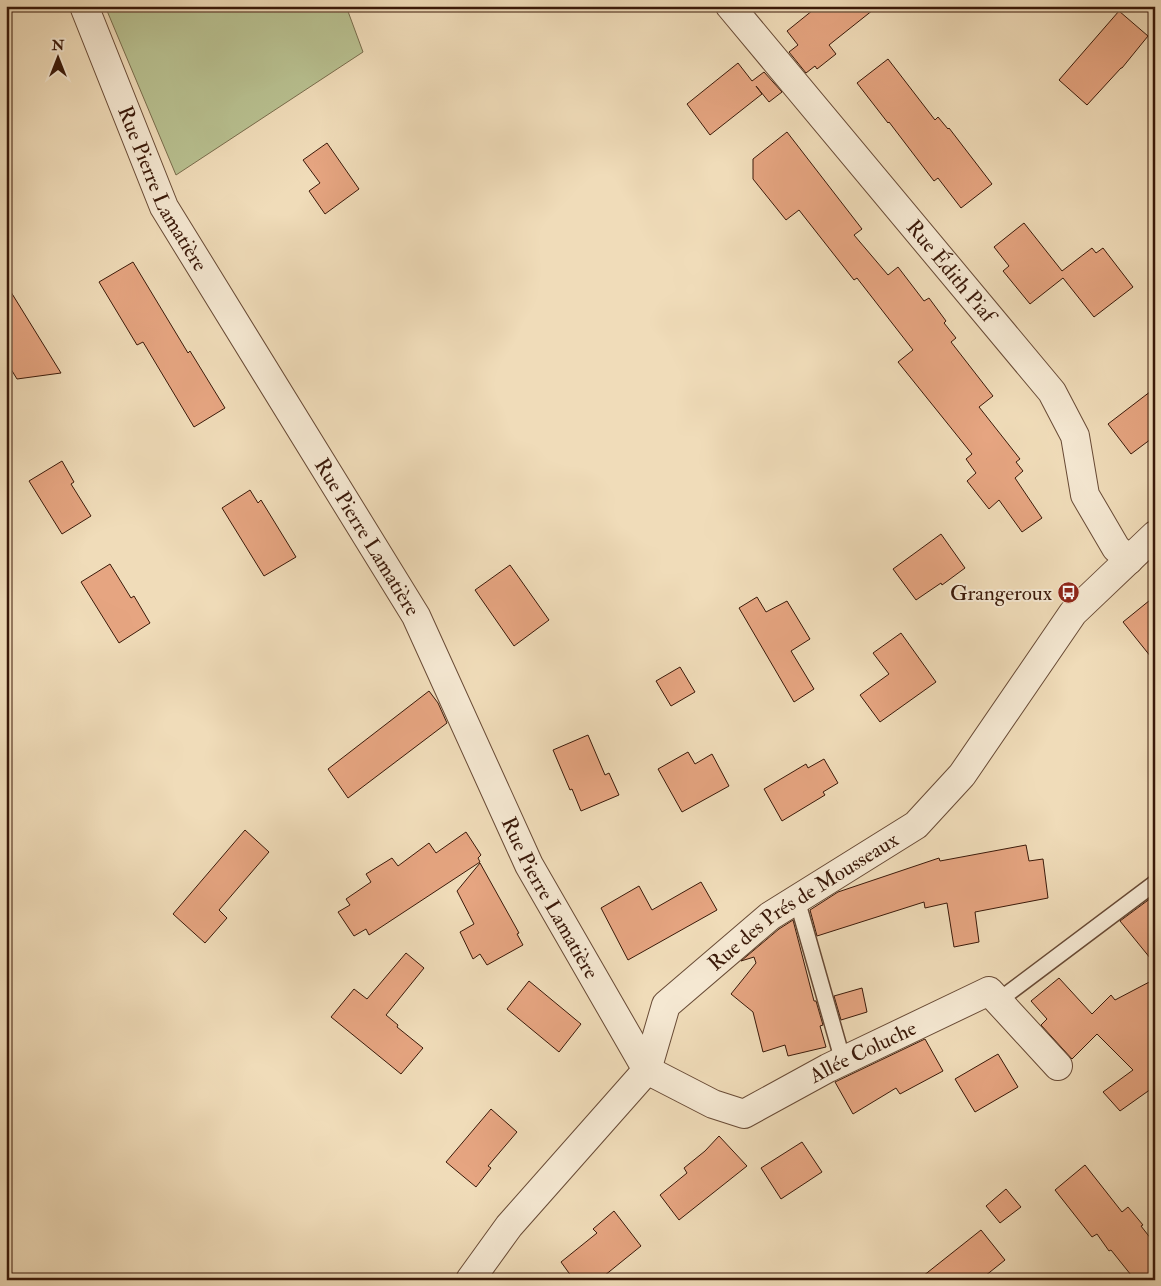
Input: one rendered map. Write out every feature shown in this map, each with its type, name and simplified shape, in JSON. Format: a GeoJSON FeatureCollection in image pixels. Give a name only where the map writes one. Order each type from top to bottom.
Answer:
{"type":"FeatureCollection","features":[{"type":"Feature","properties":{"kind":"street","name":"Rue Pierre Lamatière"},"geometry":{"type":"LineString","coordinates":[[84,6],[164,207],[416,616],[529,864],[647,1070]]}},
{"type":"Feature","properties":{"kind":"street","name":"Rue Édith Piaf"},"geometry":{"type":"LineString","coordinates":[[730,6],[1052,392],[1075,436],[1085,495],[1116,548],[1129,560]]}},
{"type":"Feature","properties":{"kind":"street","name":"Rue des Prés de Mousseaux"},"geometry":{"type":"LineString","coordinates":[[470,1280],[509,1226],[647,1070],[666,1005],[770,916],[916,825],[962,775],[1073,613],[1155,535]]}},
{"type":"Feature","properties":{"kind":"street","name":"Allée Coluche"},"geometry":{"type":"LineString","coordinates":[[647,1070],[712,1104],[744,1114],[828,1068],[989,991],[998,1001]]}},
{"type":"Feature","properties":{"kind":"street"},"geometry":{"type":"LineString","coordinates":[[998,1001],[1058,1066]]}},
{"type":"Feature","properties":{"kind":"lane"},"geometry":{"type":"LineString","coordinates":[[998,1001],[1155,883]]}},
{"type":"Feature","properties":{"kind":"lane"},"geometry":{"type":"LineString","coordinates":[[797,900],[843,1061]]}},
{"type":"Feature","properties":{"kind":"green space"},"geometry":{"type":"Polygon","coordinates":[[[105,6],[346,6],[363,52],[176,175],[105,6]]]}},
{"type":"Feature","properties":{"kind":"building"},"geometry":{"type":"Polygon","coordinates":[[[818,6],[878,6],[829,45],[836,54],[817,69],[815,66],[806,73],[789,52],[798,45],[787,31],[818,6]]]}},
{"type":"Feature","properties":{"kind":"building"},"geometry":{"type":"Polygon","coordinates":[[[1119,11],[1148,36],[1122,68],[1087,105],[1059,80],[1119,11]]]}},
{"type":"Feature","properties":{"kind":"building"},"geometry":{"type":"Polygon","coordinates":[[[888,59],[935,120],[938,117],[949,128],[992,184],[961,208],[938,178],[934,181],[857,83],[888,59]]]}},
{"type":"Feature","properties":{"kind":"building"},"geometry":{"type":"Polygon","coordinates":[[[738,63],[752,81],[764,72],[782,92],[769,102],[756,86],[762,94],[710,135],[687,104],[738,63]]]}},
{"type":"Feature","properties":{"kind":"building"},"geometry":{"type":"Polygon","coordinates":[[[787,132],[862,229],[854,235],[888,275],[898,267],[924,301],[929,298],[946,321],[944,323],[956,338],[951,342],[993,396],[979,407],[1020,459],[1016,462],[1023,471],[1015,478],[1042,518],[1022,532],[999,500],[989,509],[967,481],[976,473],[966,459],[972,454],[898,362],[913,350],[857,278],[854,280],[799,210],[786,220],[753,179],[753,159],[787,132]]]}},
{"type":"Feature","properties":{"kind":"building"},"geometry":{"type":"Polygon","coordinates":[[[327,143],[359,189],[325,214],[309,191],[320,183],[303,160],[327,143]]]}},
{"type":"Feature","properties":{"kind":"building"},"geometry":{"type":"Polygon","coordinates":[[[1024,223],[1062,271],[1092,248],[1096,253],[1103,248],[1133,287],[1094,317],[1063,278],[1030,304],[1003,271],[1009,266],[994,247],[1024,223]]]}},
{"type":"Feature","properties":{"kind":"building"},"geometry":{"type":"Polygon","coordinates":[[[133,262],[188,353],[190,351],[225,408],[194,427],[143,342],[137,345],[99,282],[133,262]]]}},
{"type":"Feature","properties":{"kind":"building"},"geometry":{"type":"Polygon","coordinates":[[[6,284],[61,373],[17,379],[6,361],[6,284]]]}},
{"type":"Feature","properties":{"kind":"building"},"geometry":{"type":"Polygon","coordinates":[[[1155,388],[1155,436],[1131,454],[1108,424],[1155,388]]]}},
{"type":"Feature","properties":{"kind":"building"},"geometry":{"type":"Polygon","coordinates":[[[62,461],[74,482],[71,484],[91,516],[62,534],[29,481],[62,461]]]}},
{"type":"Feature","properties":{"kind":"building"},"geometry":{"type":"Polygon","coordinates":[[[250,490],[258,503],[261,500],[296,557],[264,576],[222,508],[250,490]]]}},
{"type":"Feature","properties":{"kind":"building"},"geometry":{"type":"Polygon","coordinates":[[[941,534],[965,568],[942,585],[941,583],[916,600],[893,569],[941,534]]]}},
{"type":"Feature","properties":{"kind":"building"},"geometry":{"type":"Polygon","coordinates":[[[110,564],[131,598],[134,596],[150,623],[119,643],[81,582],[110,564]]]}},
{"type":"Feature","properties":{"kind":"building"},"geometry":{"type":"Polygon","coordinates":[[[510,565],[549,620],[514,646],[475,590],[510,565]]]}},
{"type":"Feature","properties":{"kind":"building"},"geometry":{"type":"Polygon","coordinates":[[[1155,596],[1155,662],[1123,622],[1155,596]]]}},
{"type":"Feature","properties":{"kind":"building"},"geometry":{"type":"Polygon","coordinates":[[[757,597],[766,612],[787,601],[810,639],[791,651],[814,689],[794,702],[739,608],[757,597]]]}},
{"type":"Feature","properties":{"kind":"building"},"geometry":{"type":"Polygon","coordinates":[[[901,633],[936,682],[880,722],[860,695],[889,674],[873,653],[901,633]]]}},
{"type":"Feature","properties":{"kind":"building"},"geometry":{"type":"Polygon","coordinates":[[[680,667],[695,692],[671,706],[656,681],[680,667]]]}},
{"type":"Feature","properties":{"kind":"building"},"geometry":{"type":"Polygon","coordinates":[[[429,691],[438,703],[447,723],[348,798],[328,769],[429,691]]]}},
{"type":"Feature","properties":{"kind":"building"},"geometry":{"type":"Polygon","coordinates":[[[588,735],[605,775],[609,773],[619,795],[581,811],[553,750],[588,735]]]}},
{"type":"Feature","properties":{"kind":"building"},"geometry":{"type":"Polygon","coordinates":[[[688,752],[695,764],[712,754],[729,786],[682,812],[658,769],[688,752]]]}},
{"type":"Feature","properties":{"kind":"building"},"geometry":{"type":"Polygon","coordinates":[[[824,759],[838,783],[823,792],[825,795],[782,821],[764,789],[806,764],[808,768],[824,759]]]}},
{"type":"Feature","properties":{"kind":"building"},"geometry":{"type":"Polygon","coordinates":[[[245,830],[269,852],[219,910],[227,918],[205,943],[173,914],[245,830]]]}},
{"type":"Feature","properties":{"kind":"building"},"geometry":{"type":"Polygon","coordinates":[[[466,832],[481,855],[478,858],[480,862],[369,935],[366,929],[354,936],[338,912],[350,905],[346,899],[371,882],[366,874],[392,858],[398,866],[429,843],[436,853],[466,832]]]}},
{"type":"Feature","properties":{"kind":"building"},"geometry":{"type":"Polygon","coordinates":[[[1026,845],[1029,861],[1043,859],[1048,898],[975,912],[979,942],[954,947],[947,903],[925,908],[924,902],[817,936],[810,910],[838,892],[939,858],[940,861],[1026,845]]]}},
{"type":"Feature","properties":{"kind":"building"},"geometry":{"type":"Polygon","coordinates":[[[480,863],[519,933],[517,934],[523,945],[487,965],[480,954],[473,959],[460,932],[474,924],[457,891],[480,863]]]}},
{"type":"Feature","properties":{"kind":"building"},"geometry":{"type":"Polygon","coordinates":[[[701,882],[717,910],[628,960],[601,908],[639,886],[652,910],[701,882]]]}},
{"type":"Feature","properties":{"kind":"building"},"geometry":{"type":"Polygon","coordinates":[[[1155,895],[1155,964],[1120,921],[1155,895]]]}},
{"type":"Feature","properties":{"kind":"building"},"geometry":{"type":"Polygon","coordinates":[[[793,920],[814,1001],[816,1001],[823,1025],[820,1026],[826,1047],[788,1056],[785,1045],[763,1052],[753,1012],[731,994],[756,963],[754,957],[741,961],[779,929],[793,920]]]}},
{"type":"Feature","properties":{"kind":"building"},"geometry":{"type":"Polygon","coordinates":[[[406,953],[424,968],[386,1015],[398,1025],[397,1027],[423,1048],[401,1074],[331,1017],[354,989],[367,999],[406,953]]]}},
{"type":"Feature","properties":{"kind":"building"},"geometry":{"type":"Polygon","coordinates":[[[1059,978],[1092,1014],[1111,995],[1115,1000],[1155,979],[1155,1092],[1151,1089],[1120,1111],[1103,1092],[1133,1070],[1097,1034],[1072,1059],[1041,1025],[1047,1019],[1031,1001],[1059,978]]]}},
{"type":"Feature","properties":{"kind":"building"},"geometry":{"type":"Polygon","coordinates":[[[529,981],[581,1024],[559,1052],[507,1009],[529,981]]]}},
{"type":"Feature","properties":{"kind":"building"},"geometry":{"type":"Polygon","coordinates":[[[862,988],[867,1012],[841,1020],[834,996],[862,988]]]}},
{"type":"Feature","properties":{"kind":"building"},"geometry":{"type":"Polygon","coordinates":[[[925,1039],[943,1071],[900,1094],[896,1088],[853,1114],[835,1082],[925,1039]]]}},
{"type":"Feature","properties":{"kind":"building"},"geometry":{"type":"Polygon","coordinates":[[[998,1054],[1018,1087],[975,1112],[955,1079],[998,1054]]]}},
{"type":"Feature","properties":{"kind":"building"},"geometry":{"type":"Polygon","coordinates":[[[491,1109],[517,1132],[488,1166],[491,1168],[476,1187],[446,1162],[491,1109]]]}},
{"type":"Feature","properties":{"kind":"building"},"geometry":{"type":"Polygon","coordinates":[[[719,1136],[747,1166],[679,1220],[660,1195],[687,1173],[684,1168],[705,1151],[719,1136]]]}},
{"type":"Feature","properties":{"kind":"building"},"geometry":{"type":"Polygon","coordinates":[[[802,1142],[822,1172],[781,1199],[761,1168],[802,1142]]]}},
{"type":"Feature","properties":{"kind":"building"},"geometry":{"type":"Polygon","coordinates":[[[1085,1165],[1122,1212],[1128,1207],[1143,1225],[1141,1226],[1155,1244],[1155,1280],[1135,1280],[1111,1250],[1109,1251],[1097,1234],[1092,1237],[1055,1190],[1085,1165]]]}},
{"type":"Feature","properties":{"kind":"building"},"geometry":{"type":"Polygon","coordinates":[[[1006,1189],[1021,1207],[1000,1223],[986,1206],[1006,1189]]]}},
{"type":"Feature","properties":{"kind":"building"},"geometry":{"type":"Polygon","coordinates":[[[614,1211],[641,1246],[599,1280],[574,1280],[561,1262],[597,1233],[593,1229],[614,1211]]]}},
{"type":"Feature","properties":{"kind":"building"},"geometry":{"type":"Polygon","coordinates":[[[981,1230],[1005,1260],[980,1280],[918,1280],[981,1230]]]}},
{"type":"Feature","properties":{"kind":"place","name":"Grangeroux"},"geometry":{"type":"Point","coordinates":[1068,593]}}]}
